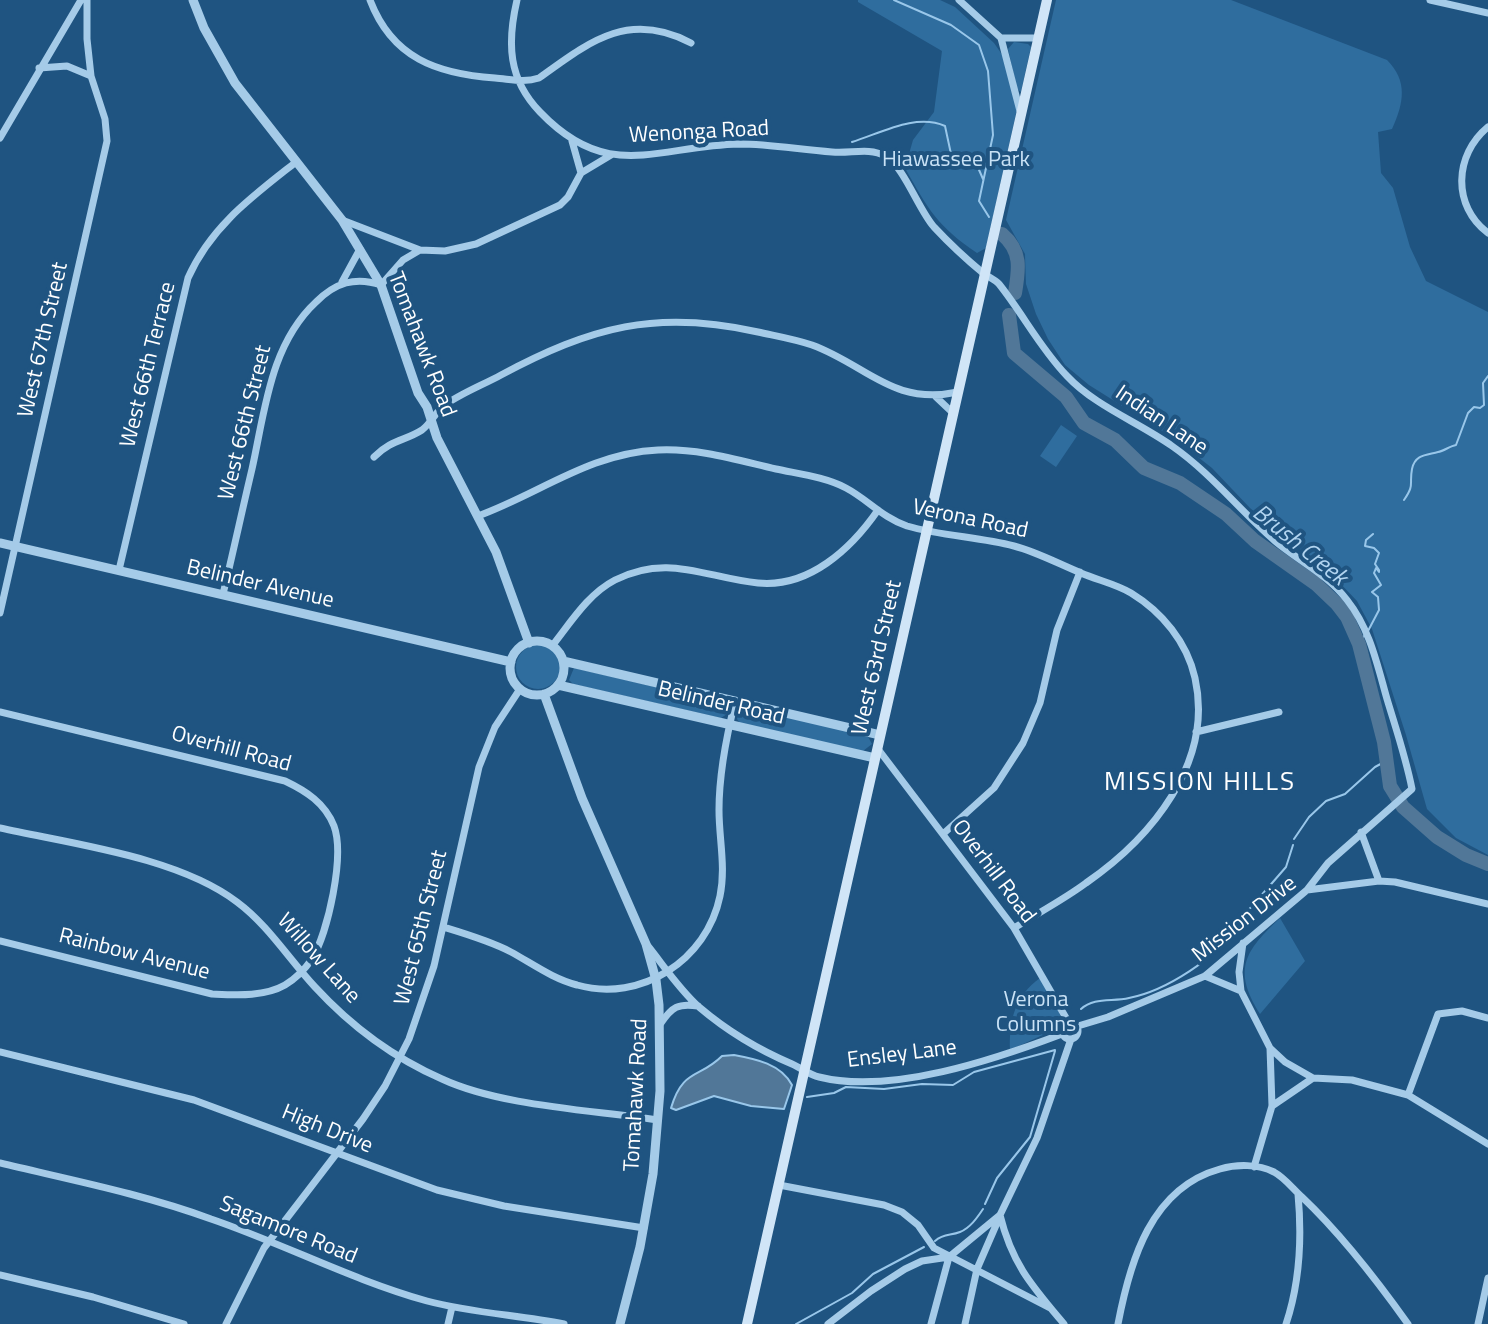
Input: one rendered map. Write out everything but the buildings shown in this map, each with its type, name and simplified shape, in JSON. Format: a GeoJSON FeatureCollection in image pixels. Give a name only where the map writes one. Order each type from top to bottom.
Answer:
{"type":"FeatureCollection","features":[{"type":"Feature","properties":{"kind":"main road","name":"West 63rd Street"},"geometry":{"type":"LineString","coordinates":[[747,1324],[1047,0]]}},
{"type":"Feature","properties":{"kind":"street"},"geometry":{"type":"LineString","coordinates":[[0,138],[81,0]]}},
{"type":"Feature","properties":{"kind":"street","name":"West 67th Street"},"geometry":{"type":"LineString","coordinates":[[0,613],[105,150],[105,119],[91,76],[87,0]]}},
{"type":"Feature","properties":{"kind":"street","name":"Tomahawk Road"},"geometry":{"type":"LineString","coordinates":[[193,0],[209,38],[235,83],[342,220],[381,285],[418,393],[507,578],[529,643]]}},
{"type":"Feature","properties":{"kind":"street"},"geometry":{"type":"LineString","coordinates":[[370,0],[375,15],[388,34],[416,58],[450,73],[528,82],[539,78],[590,43],[614,32],[637,29],[657,31],[691,43]]}},
{"type":"Feature","properties":{"kind":"street","name":"Wenonga Road"},"geometry":{"type":"LineString","coordinates":[[517,0],[512,56],[517,80],[535,107],[572,141],[611,155],[629,156],[740,144],[882,154],[891,159],[935,227],[984,274]]}},
{"type":"Feature","properties":{"kind":"street"},"geometry":{"type":"LineString","coordinates":[[959,0],[1001,38],[1022,117]]}},
{"type":"Feature","properties":{"kind":"street"},"geometry":{"type":"LineString","coordinates":[[1430,0],[1488,13]]}},
{"type":"Feature","properties":{"kind":"street"},"geometry":{"type":"LineString","coordinates":[[1001,38],[1039,38]]}},
{"type":"Feature","properties":{"kind":"street"},"geometry":{"type":"LineString","coordinates":[[39,68],[67,66],[91,76]]}},
{"type":"Feature","properties":{"kind":"street"},"geometry":{"type":"LineString","coordinates":[[1488,127],[1467,152],[1461,182],[1469,212],[1488,233]]}},
{"type":"Feature","properties":{"kind":"street"},"geometry":{"type":"LineString","coordinates":[[572,141],[581,173]]}},
{"type":"Feature","properties":{"kind":"street"},"geometry":{"type":"LineString","coordinates":[[342,220],[420,250],[460,249],[532,220],[560,205],[581,173],[611,155]]}},
{"type":"Feature","properties":{"kind":"street","name":"West 66th Terrace"},"geometry":{"type":"LineString","coordinates":[[119,570],[188,278],[204,247],[220,226],[296,162]]}},
{"type":"Feature","properties":{"kind":"street","name":"West 66th Street"},"geometry":{"type":"LineString","coordinates":[[223,594],[277,362],[299,319],[322,295],[342,282],[360,249]]}},
{"type":"Feature","properties":{"kind":"street"},"geometry":{"type":"LineString","coordinates":[[342,282],[370,281],[381,285],[403,260],[420,250]]}},
{"type":"Feature","properties":{"kind":"street","name":"Indian Lane"},"geometry":{"type":"LineString","coordinates":[[984,274],[995,280],[1038,341],[1069,378],[1192,461],[1273,539],[1336,587],[1360,618],[1372,647],[1412,789],[1328,863],[1307,890]]}},
{"type":"Feature","properties":{"kind":"street"},"geometry":{"type":"LineString","coordinates":[[374,457],[388,445],[421,430],[443,406],[563,344],[605,330],[664,321],[718,324],[801,341],[833,355],[884,385],[936,397],[958,392]]}},
{"type":"Feature","properties":{"kind":"street"},"geometry":{"type":"LineString","coordinates":[[936,397],[954,414]]}},
{"type":"Feature","properties":{"kind":"street","name":"Verona Road"},"geometry":{"type":"LineString","coordinates":[[478,516],[506,506],[592,463],[633,452],[702,452],[823,479],[845,487],[902,524],[1012,545],[1129,592],[1157,612],[1185,650],[1198,691],[1196,732],[1183,778],[1139,837],[1084,885],[1014,928]]}},
{"type":"Feature","properties":{"kind":"street"},"geometry":{"type":"LineString","coordinates":[[552,646],[595,593],[632,572],[678,567],[760,584],[792,581],[809,575],[834,558],[863,530],[878,510]]}},
{"type":"Feature","properties":{"kind":"street","name":"Belinder Avenue"},"geometry":{"type":"LineString","coordinates":[[0,543],[511,662]]}},
{"type":"Feature","properties":{"kind":"street"},"geometry":{"type":"LineString","coordinates":[[943,834],[994,788],[1023,743],[1040,703],[1057,630],[1080,572]]}},
{"type":"Feature","properties":{"kind":"street"},"geometry":{"type":"LineString","coordinates":[[537,641],[552,646],[563,661],[564,670],[558,685],[544,694],[528,694],[512,677],[511,662],[515,653],[537,641]]}},
{"type":"Feature","properties":{"kind":"street"},"geometry":{"type":"LineString","coordinates":[[563,661],[880,735]]}},
{"type":"Feature","properties":{"kind":"street","name":"Belinder Road"},"geometry":{"type":"LineString","coordinates":[[558,685],[876,754]]}},
{"type":"Feature","properties":{"kind":"street","name":"West 65th Street"},"geometry":{"type":"LineString","coordinates":[[226,1324],[270,1241],[375,1103],[400,1057],[424,1001],[479,767],[495,727],[520,689]]}},
{"type":"Feature","properties":{"kind":"street","name":"Tomahawk Road"},"geometry":{"type":"LineString","coordinates":[[544,694],[582,798],[646,944],[656,980],[661,1023],[660,1091],[653,1174],[644,1228],[620,1324]]}},
{"type":"Feature","properties":{"kind":"street"},"geometry":{"type":"LineString","coordinates":[[443,927],[498,945],[560,979],[607,989],[656,980],[688,956],[705,934],[720,898],[719,798],[724,750],[735,702]]}},
{"type":"Feature","properties":{"kind":"street","name":"Overhill Road"},"geometry":{"type":"LineString","coordinates":[[0,712],[271,775],[317,800],[334,825],[338,854],[324,926],[312,959],[302,971]]}},
{"type":"Feature","properties":{"kind":"street"},"geometry":{"type":"LineString","coordinates":[[1196,732],[1279,712]]}},
{"type":"Feature","properties":{"kind":"street","name":"Overhill Road"},"geometry":{"type":"LineString","coordinates":[[876,754],[943,834],[1014,928],[1073,1024]]}},
{"type":"Feature","properties":{"kind":"street","name":"Willow Lane"},"geometry":{"type":"LineString","coordinates":[[0,828],[155,863],[201,880],[254,916],[338,1011],[400,1057],[444,1080],[527,1102],[657,1120]]}},
{"type":"Feature","properties":{"kind":"street"},"geometry":{"type":"LineString","coordinates":[[1361,832],[1379,881]]}},
{"type":"Feature","properties":{"kind":"street","name":"Mission Drive"},"geometry":{"type":"LineString","coordinates":[[1073,1024],[1108,1017],[1205,976],[1307,890],[1379,881],[1414,885],[1488,904]]}},
{"type":"Feature","properties":{"kind":"street","name":"Rainbow Avenue"},"geometry":{"type":"LineString","coordinates":[[0,941],[212,994],[247,996],[284,986],[302,971]]}},
{"type":"Feature","properties":{"kind":"street"},"geometry":{"type":"LineString","coordinates":[[1243,943],[1239,972],[1241,991],[1270,1048],[1285,1062],[1313,1078],[1352,1080],[1408,1095],[1488,1144]]}},
{"type":"Feature","properties":{"kind":"street","name":"Ensley Lane"},"geometry":{"type":"LineString","coordinates":[[646,944],[698,1006],[769,1053],[820,1077],[853,1082],[903,1077],[975,1064],[1062,1034]]}},
{"type":"Feature","properties":{"kind":"street"},"geometry":{"type":"LineString","coordinates":[[1205,976],[1241,991]]}},
{"type":"Feature","properties":{"kind":"street"},"geometry":{"type":"LineString","coordinates":[[661,1023],[671,1008],[683,1004],[698,1006]]}},
{"type":"Feature","properties":{"kind":"street"},"geometry":{"type":"LineString","coordinates":[[1408,1095],[1438,1014],[1462,1011],[1488,1018]]}},
{"type":"Feature","properties":{"kind":"street"},"geometry":{"type":"LineString","coordinates":[[965,1324],[977,1269],[1037,1138],[1071,1039],[1077,1033],[1073,1024],[1062,1034],[1063,1039],[1071,1039]]}},
{"type":"Feature","properties":{"kind":"street"},"geometry":{"type":"LineString","coordinates":[[1254,1167],[1272,1106],[1270,1048]]}},
{"type":"Feature","properties":{"kind":"street","name":"High Drive"},"geometry":{"type":"LineString","coordinates":[[0,1052],[194,1100],[398,1178],[466,1198],[644,1228]]}},
{"type":"Feature","properties":{"kind":"street"},"geometry":{"type":"LineString","coordinates":[[1272,1106],[1313,1078]]}},
{"type":"Feature","properties":{"kind":"street","name":"Sagamore Road"},"geometry":{"type":"LineString","coordinates":[[0,1163],[178,1208],[383,1287],[452,1307],[564,1324]]}},
{"type":"Feature","properties":{"kind":"street"},"geometry":{"type":"LineString","coordinates":[[1118,1324],[1137,1255],[1154,1217],[1184,1186],[1209,1172],[1230,1166],[1273,1172],[1298,1194],[1373,1277],[1408,1324]]}},
{"type":"Feature","properties":{"kind":"street"},"geometry":{"type":"LineString","coordinates":[[779,1185],[884,1205],[902,1212],[918,1225],[934,1248],[1050,1308]]}},
{"type":"Feature","properties":{"kind":"street"},"geometry":{"type":"LineString","coordinates":[[1286,1324],[1294,1294],[1301,1224],[1298,1194]]}},
{"type":"Feature","properties":{"kind":"street"},"geometry":{"type":"LineString","coordinates":[[1301,1224],[1309,1214],[1319,1215]]}},
{"type":"Feature","properties":{"kind":"street"},"geometry":{"type":"LineString","coordinates":[[828,1324],[892,1276],[922,1261],[949,1257],[1000,1215]]}},
{"type":"Feature","properties":{"kind":"street"},"geometry":{"type":"LineString","coordinates":[[1000,1215],[1015,1261],[1064,1324]]}},
{"type":"Feature","properties":{"kind":"street"},"geometry":{"type":"LineString","coordinates":[[931,1324],[949,1257]]}},
{"type":"Feature","properties":{"kind":"street"},"geometry":{"type":"LineString","coordinates":[[0,1275],[93,1297],[184,1324]]}},
{"type":"Feature","properties":{"kind":"street"},"geometry":{"type":"LineString","coordinates":[[1478,1324],[1488,1278]]}},
{"type":"Feature","properties":{"kind":"street"},"geometry":{"type":"LineString","coordinates":[[448,1324],[452,1307]]}},
{"type":"Feature","properties":{"kind":"green space","name":"Hiawassee Park"},"geometry":{"type":"Polygon","coordinates":[[[858,0],[940,0],[955,7],[994,43],[1003,56],[1017,109],[986,248],[977,253],[935,216],[905,168],[913,140],[934,112],[942,51],[858,0]]]}},
{"type":"Feature","properties":{"kind":"green space"},"geometry":{"type":"Polygon","coordinates":[[[1056,0],[1231,0],[1387,60],[1394,68],[1402,93],[1392,129],[1378,132],[1381,173],[1393,188],[1410,247],[1426,281],[1488,312],[1488,855],[1456,838],[1427,809],[1372,629],[1357,601],[1337,580],[1250,508],[1212,468],[1175,439],[1089,385],[1065,365],[1048,339],[1026,284],[1025,254],[1006,220],[1056,0]]]}},
{"type":"Feature","properties":{"kind":"green space"},"geometry":{"type":"Polygon","coordinates":[[[1014,42],[1031,47],[1021,92],[1017,89],[1008,49],[1014,42]]]}},
{"type":"Feature","properties":{"kind":"green space"},"geometry":{"type":"Polygon","coordinates":[[[1061,425],[1077,436],[1056,467],[1040,456],[1061,425]]]}},
{"type":"Feature","properties":{"kind":"green space"},"geometry":{"type":"Polygon","coordinates":[[[538,645],[553,652],[560,667],[553,682],[538,689],[523,682],[516,667],[523,652],[538,645]]]}},
{"type":"Feature","properties":{"kind":"green space"},"geometry":{"type":"Polygon","coordinates":[[[574,668],[728,704],[727,714],[721,718],[573,684],[569,680],[574,668]]]}},
{"type":"Feature","properties":{"kind":"green space"},"geometry":{"type":"Polygon","coordinates":[[[741,706],[867,735],[872,744],[863,751],[740,723],[737,719],[741,706]]]}},
{"type":"Feature","properties":{"kind":"green space"},"geometry":{"type":"Polygon","coordinates":[[[1280,918],[1305,961],[1260,1014],[1246,985],[1246,962],[1258,941],[1280,918]]]}},
{"type":"Feature","properties":{"kind":"green space","name":"Verona Columns"},"geometry":{"type":"Polygon","coordinates":[[[1040,978],[1059,1012],[1058,1028],[1010,1050],[1015,1010],[1031,985],[1040,978]]]}},
{"type":"Feature","properties":{"kind":"shaded area"},"geometry":{"type":"Polygon","coordinates":[[[734,1055],[775,1067],[787,1078],[792,1085],[784,1109],[751,1106],[714,1096],[676,1110],[671,1108],[686,1080],[722,1056],[734,1055]]]}},
{"type":"Feature","properties":{"kind":"waterway","name":"Brush Creek"},"geometry":{"type":"LineString","coordinates":[[894,0],[951,25],[979,45],[988,71],[993,135],[979,201],[989,217]]}},
{"type":"Feature","properties":{"kind":"waterway"},"geometry":{"type":"LineString","coordinates":[[852,142],[910,123],[945,126],[951,154],[976,163],[983,179]]}},
{"type":"Feature","properties":{"kind":"waterway","name":"Brush Creek"},"geometry":{"type":"LineString","coordinates":[[1002,234],[1016,254],[1015,293]]}},
{"type":"Feature","properties":{"kind":"waterway","name":"Brush Creek"},"geometry":{"type":"LineString","coordinates":[[1009,315],[1014,353],[1066,397],[1084,423],[1115,440],[1144,468],[1180,483],[1226,514],[1255,541],[1316,584],[1337,604],[1347,617],[1359,644],[1384,742],[1390,786],[1403,807],[1437,837],[1488,864]]}},
{"type":"Feature","properties":{"kind":"waterway"},"geometry":{"type":"LineString","coordinates":[[1404,500],[1411,487],[1416,460],[1456,445],[1468,413],[1474,407],[1484,405],[1483,383],[1488,376]]}},
{"type":"Feature","properties":{"kind":"waterway"},"geometry":{"type":"LineString","coordinates":[[1368,631],[1379,610],[1378,597],[1372,592],[1381,585],[1374,573],[1376,568],[1379,572],[1375,564],[1379,553],[1365,546],[1366,540],[1373,534]]}},
{"type":"Feature","properties":{"kind":"waterway","name":"Brush Creek"},"geometry":{"type":"LineString","coordinates":[[1359,644],[1364,636]]}},
{"type":"Feature","properties":{"kind":"waterway"},"geometry":{"type":"LineString","coordinates":[[1294,839],[1309,817],[1326,801],[1345,794],[1386,761]]}},
{"type":"Feature","properties":{"kind":"waterway"},"geometry":{"type":"LineString","coordinates":[[1239,921],[1286,867],[1293,845]]}},
{"type":"Feature","properties":{"kind":"waterway"},"geometry":{"type":"LineString","coordinates":[[1081,1009],[1097,1001],[1143,994],[1174,981],[1217,950],[1236,926]]}},
{"type":"Feature","properties":{"kind":"waterway"},"geometry":{"type":"LineString","coordinates":[[807,1097],[834,1093],[846,1087],[884,1089],[922,1084],[953,1085],[974,1072],[1055,1050]]}},
{"type":"Feature","properties":{"kind":"waterway"},"geometry":{"type":"LineString","coordinates":[[985,1204],[997,1178],[1030,1137],[1055,1051]]}},
{"type":"Feature","properties":{"kind":"waterway"},"geometry":{"type":"LineString","coordinates":[[935,1241],[964,1230],[983,1209]]}},
{"type":"Feature","properties":{"kind":"waterway"},"geometry":{"type":"LineString","coordinates":[[796,1324],[852,1293],[873,1274],[924,1247]]}},
{"type":"Feature","properties":{"kind":"district","name":"MISSION HILLS"},"geometry":{"type":"Point","coordinates":[1200,784]}}]}
